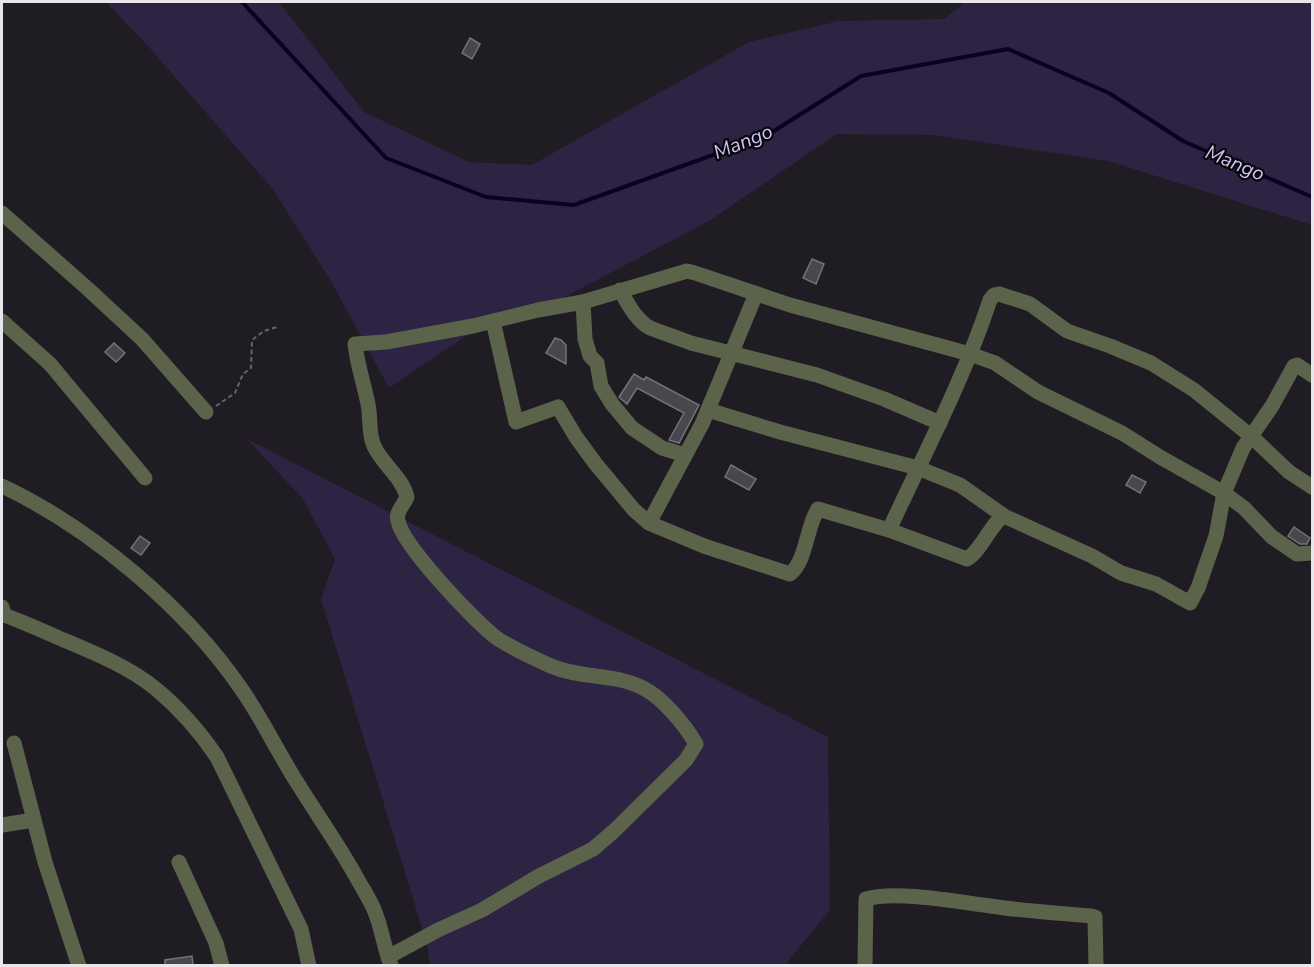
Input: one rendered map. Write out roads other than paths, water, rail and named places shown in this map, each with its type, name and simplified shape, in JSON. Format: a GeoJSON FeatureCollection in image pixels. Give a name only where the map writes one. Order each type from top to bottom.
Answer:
{"type":"FeatureCollection","features":[{"type":"Feature","properties":{"kind":"street"},"geometry":{"type":"LineString","coordinates":[[2,213],[142,339],[206,412]]}},
{"type":"Feature","properties":{"kind":"street"},"geometry":{"type":"LineString","coordinates":[[2,486],[68,523],[110,555],[188,622],[220,659],[332,834],[375,911],[390,961],[438,930],[482,910],[539,876],[593,849],[686,760],[696,747],[678,718],[645,689],[615,678],[571,673],[552,666],[498,638],[472,616],[440,581],[411,546],[400,527],[397,513],[407,497],[403,486],[374,446],[355,344],[386,342],[584,302],[687,271],[876,330],[970,354],[995,363],[1038,392],[1122,433],[1224,493],[1244,508],[1272,537],[1297,554],[1312,553]]}},
{"type":"Feature","properties":{"kind":"street"},"geometry":{"type":"LineString","coordinates":[[620,290],[632,310],[644,325],[650,328],[691,343],[846,384],[940,423]]}},
{"type":"Feature","properties":{"kind":"street"},"geometry":{"type":"LineString","coordinates":[[649,523],[708,410],[756,294]]}},
{"type":"Feature","properties":{"kind":"street"},"geometry":{"type":"LineString","coordinates":[[889,530],[940,423],[970,354],[990,300],[999,294],[1030,304],[1067,331],[1151,363],[1194,390],[1252,437],[1289,472],[1312,487]]}},
{"type":"Feature","properties":{"kind":"street"},"geometry":{"type":"LineString","coordinates":[[584,302],[587,348],[590,356],[597,363],[601,386],[612,404],[632,428],[662,448],[685,455]]}},
{"type":"Feature","properties":{"kind":"street"},"geometry":{"type":"LineString","coordinates":[[2,321],[50,364],[145,478]]}},
{"type":"Feature","properties":{"kind":"street"},"geometry":{"type":"LineString","coordinates":[[493,321],[515,420],[519,421],[558,408],[595,463],[634,510],[649,523],[704,546],[789,574],[793,572],[800,559],[818,509],[889,530],[967,559],[999,518],[1004,516]]}},
{"type":"Feature","properties":{"kind":"street"},"geometry":{"type":"LineString","coordinates":[[708,410],[770,429],[918,468],[960,485],[1004,516],[1092,556],[1121,573],[1156,584],[1190,603],[1198,588],[1216,536],[1224,493],[1243,448],[1272,406],[1294,366],[1297,365],[1312,375]]}},
{"type":"Feature","properties":{"kind":"street"},"geometry":{"type":"LineString","coordinates":[[2,607],[4,615],[88,650],[146,683],[202,735],[222,766],[302,929],[309,966]]}},
{"type":"Feature","properties":{"kind":"street"},"geometry":{"type":"LineString","coordinates":[[14,743],[45,862],[79,966]]}},
{"type":"Feature","properties":{"kind":"street"},"geometry":{"type":"LineString","coordinates":[[2,825],[34,820]]}},
{"type":"Feature","properties":{"kind":"street"},"geometry":{"type":"LineString","coordinates":[[179,862],[216,943],[222,966]]}},
{"type":"Feature","properties":{"kind":"street"},"geometry":{"type":"LineString","coordinates":[[865,966],[866,899],[908,897],[1095,917],[1096,966]]}},
{"type":"Feature","properties":{"kind":"waterway","name":"Mango"},"geometry":{"type":"LineString","coordinates":[[242,2],[386,158],[486,197],[574,205],[766,136],[861,76],[1008,49],[1109,93],[1183,141],[1312,197]]}}]}
